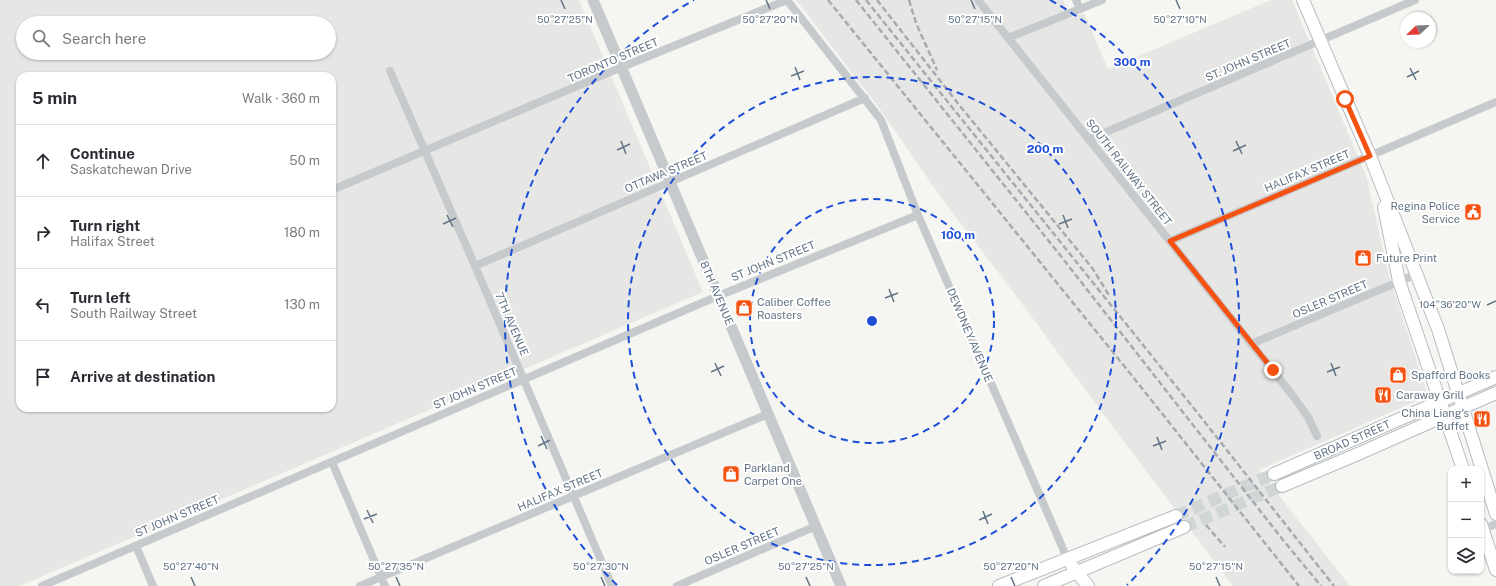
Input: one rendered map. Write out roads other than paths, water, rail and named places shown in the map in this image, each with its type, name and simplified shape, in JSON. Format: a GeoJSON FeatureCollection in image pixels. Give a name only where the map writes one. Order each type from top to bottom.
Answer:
{"type":"FeatureCollection","features":[{"type":"Feature","properties":{"kind":"main road"},"geometry":{"type":"LineString","coordinates":[[1303,0],[1370,156],[1417,274],[1438,330],[1496,514]]}},
{"type":"Feature","properties":{"kind":"main road"},"geometry":{"type":"LineString","coordinates":[[1370,156],[1387,219],[1400,281],[1462,466]]}},
{"type":"Feature","properties":{"kind":"main road","name":"BROAD STREET"},"geometry":{"type":"LineString","coordinates":[[1274,474],[1496,377]]}},
{"type":"Feature","properties":{"kind":"main road","name":"BROAD STREET"},"geometry":{"type":"LineString","coordinates":[[1282,486],[1496,393]]}},
{"type":"Feature","properties":{"kind":"main road"},"geometry":{"type":"LineString","coordinates":[[999,586],[1176,516]]}},
{"type":"Feature","properties":{"kind":"main road"},"geometry":{"type":"LineString","coordinates":[[1044,586],[1184,527]]}},
{"type":"Feature","properties":{"kind":"main road"},"geometry":{"type":"LineString","coordinates":[[1484,532],[1496,570]]}},
{"type":"Feature","properties":{"kind":"main road","name":"DEWDNEY AVENUE"},"geometry":{"type":"LineString","coordinates":[[1067,558],[1088,586]]}},
{"type":"Feature","properties":{"kind":"main road","name":"DEWDNEY AVENUE"},"geometry":{"type":"LineString","coordinates":[[1076,572],[1077,586]]}},
{"type":"Feature","properties":{"kind":"street","name":"8TH AVENUE"},"geometry":{"type":"LineString","coordinates":[[594,0],[841,586]]}},
{"type":"Feature","properties":{"kind":"street","name":"TORONTO STREET"},"geometry":{"type":"LineString","coordinates":[[336,188],[622,67],[787,0],[865,98]]}},
{"type":"Feature","properties":{"kind":"street","name":"SOUTH RAILWAY STREET"},"geometry":{"type":"LineString","coordinates":[[978,0],[1294,396],[1308,417],[1317,436]]}},
{"type":"Feature","properties":{"kind":"street"},"geometry":{"type":"LineString","coordinates":[[1076,0],[1080,9]]}},
{"type":"Feature","properties":{"kind":"street"},"geometry":{"type":"LineString","coordinates":[[1008,38],[1102,0]]}},
{"type":"Feature","properties":{"kind":"street","name":"ST. JOHN STREET"},"geometry":{"type":"LineString","coordinates":[[1090,139],[1415,0]]}},
{"type":"Feature","properties":{"kind":"street","name":"7TH AVENUE"},"geometry":{"type":"LineString","coordinates":[[390,71],[612,586]]}},
{"type":"Feature","properties":{"kind":"street","name":"OTTAWA STREET"},"geometry":{"type":"LineString","coordinates":[[475,266],[865,98]]}},
{"type":"Feature","properties":{"kind":"street","name":"DEWDNEY AVENUE"},"geometry":{"type":"LineString","coordinates":[[865,98],[881,120],[918,215],[1067,558]]}},
{"type":"Feature","properties":{"kind":"street","name":"HALIFAX STREET"},"geometry":{"type":"LineString","coordinates":[[1170,241],[1496,102]]}},
{"type":"Feature","properties":{"kind":"street","name":"ST JOHN STREET"},"geometry":{"type":"LineString","coordinates":[[42,586],[718,296],[918,215]]}},
{"type":"Feature","properties":{"kind":"street","name":"OSLER STREET"},"geometry":{"type":"LineString","coordinates":[[1252,344],[1417,274]]}},
{"type":"Feature","properties":{"kind":"street","name":"HALIFAX STREET"},"geometry":{"type":"LineString","coordinates":[[360,586],[768,414]]}},
{"type":"Feature","properties":{"kind":"street"},"geometry":{"type":"LineString","coordinates":[[332,462],[385,586]]}},
{"type":"Feature","properties":{"kind":"street"},"geometry":{"type":"LineString","coordinates":[[1484,526],[1496,524]]}},
{"type":"Feature","properties":{"kind":"street","name":"OSLER STREET"},"geometry":{"type":"LineString","coordinates":[[676,586],[816,526]]}},
{"type":"Feature","properties":{"kind":"street"},"geometry":{"type":"LineString","coordinates":[[136,546],[153,586]]}},
{"type":"Feature","properties":{"kind":"tunnel"},"geometry":{"type":"LineString","coordinates":[[1176,516],[1274,474]]}},
{"type":"Feature","properties":{"kind":"tunnel"},"geometry":{"type":"LineString","coordinates":[[1184,527],[1282,486]]}},
{"type":"Feature","properties":{"kind":"railway"},"geometry":{"type":"LineString","coordinates":[[828,0],[1129,372],[1299,586]]}},
{"type":"Feature","properties":{"kind":"railway"},"geometry":{"type":"LineString","coordinates":[[856,0],[1060,255],[1283,540],[1321,586]]}},
{"type":"Feature","properties":{"kind":"railway"},"geometry":{"type":"LineString","coordinates":[[866,0],[1196,411],[1334,586]]}},
{"type":"Feature","properties":{"kind":"railway"},"geometry":{"type":"LineString","coordinates":[[877,0],[960,106],[1093,269],[1110,297]]}},
{"type":"Feature","properties":{"kind":"railway"},"geometry":{"type":"LineString","coordinates":[[909,0],[916,23],[937,70]]}},
{"type":"Feature","properties":{"kind":"railway"},"geometry":{"type":"LineString","coordinates":[[1206,525],[1225,547]]}},
{"type":"Feature","properties":{"kind":"place","name":"Regina Police Service"},"geometry":{"type":"Point","coordinates":[1473,212]}},
{"type":"Feature","properties":{"kind":"place","name":"Future Print"},"geometry":{"type":"Point","coordinates":[1363,258]}},
{"type":"Feature","properties":{"kind":"place","name":"Caliber Coffee Roasters"},"geometry":{"type":"Point","coordinates":[744,308]}},
{"type":"Feature","properties":{"kind":"place","name":"Spafford Books"},"geometry":{"type":"Point","coordinates":[1398,375]}},
{"type":"Feature","properties":{"kind":"place","name":"Caraway Grill"},"geometry":{"type":"Point","coordinates":[1383,395]}},
{"type":"Feature","properties":{"kind":"place","name":"China Liang's Buffet"},"geometry":{"type":"Point","coordinates":[1482,419]}},
{"type":"Feature","properties":{"kind":"place","name":"Parkland Carpet One"},"geometry":{"type":"Point","coordinates":[731,474]}}]}
